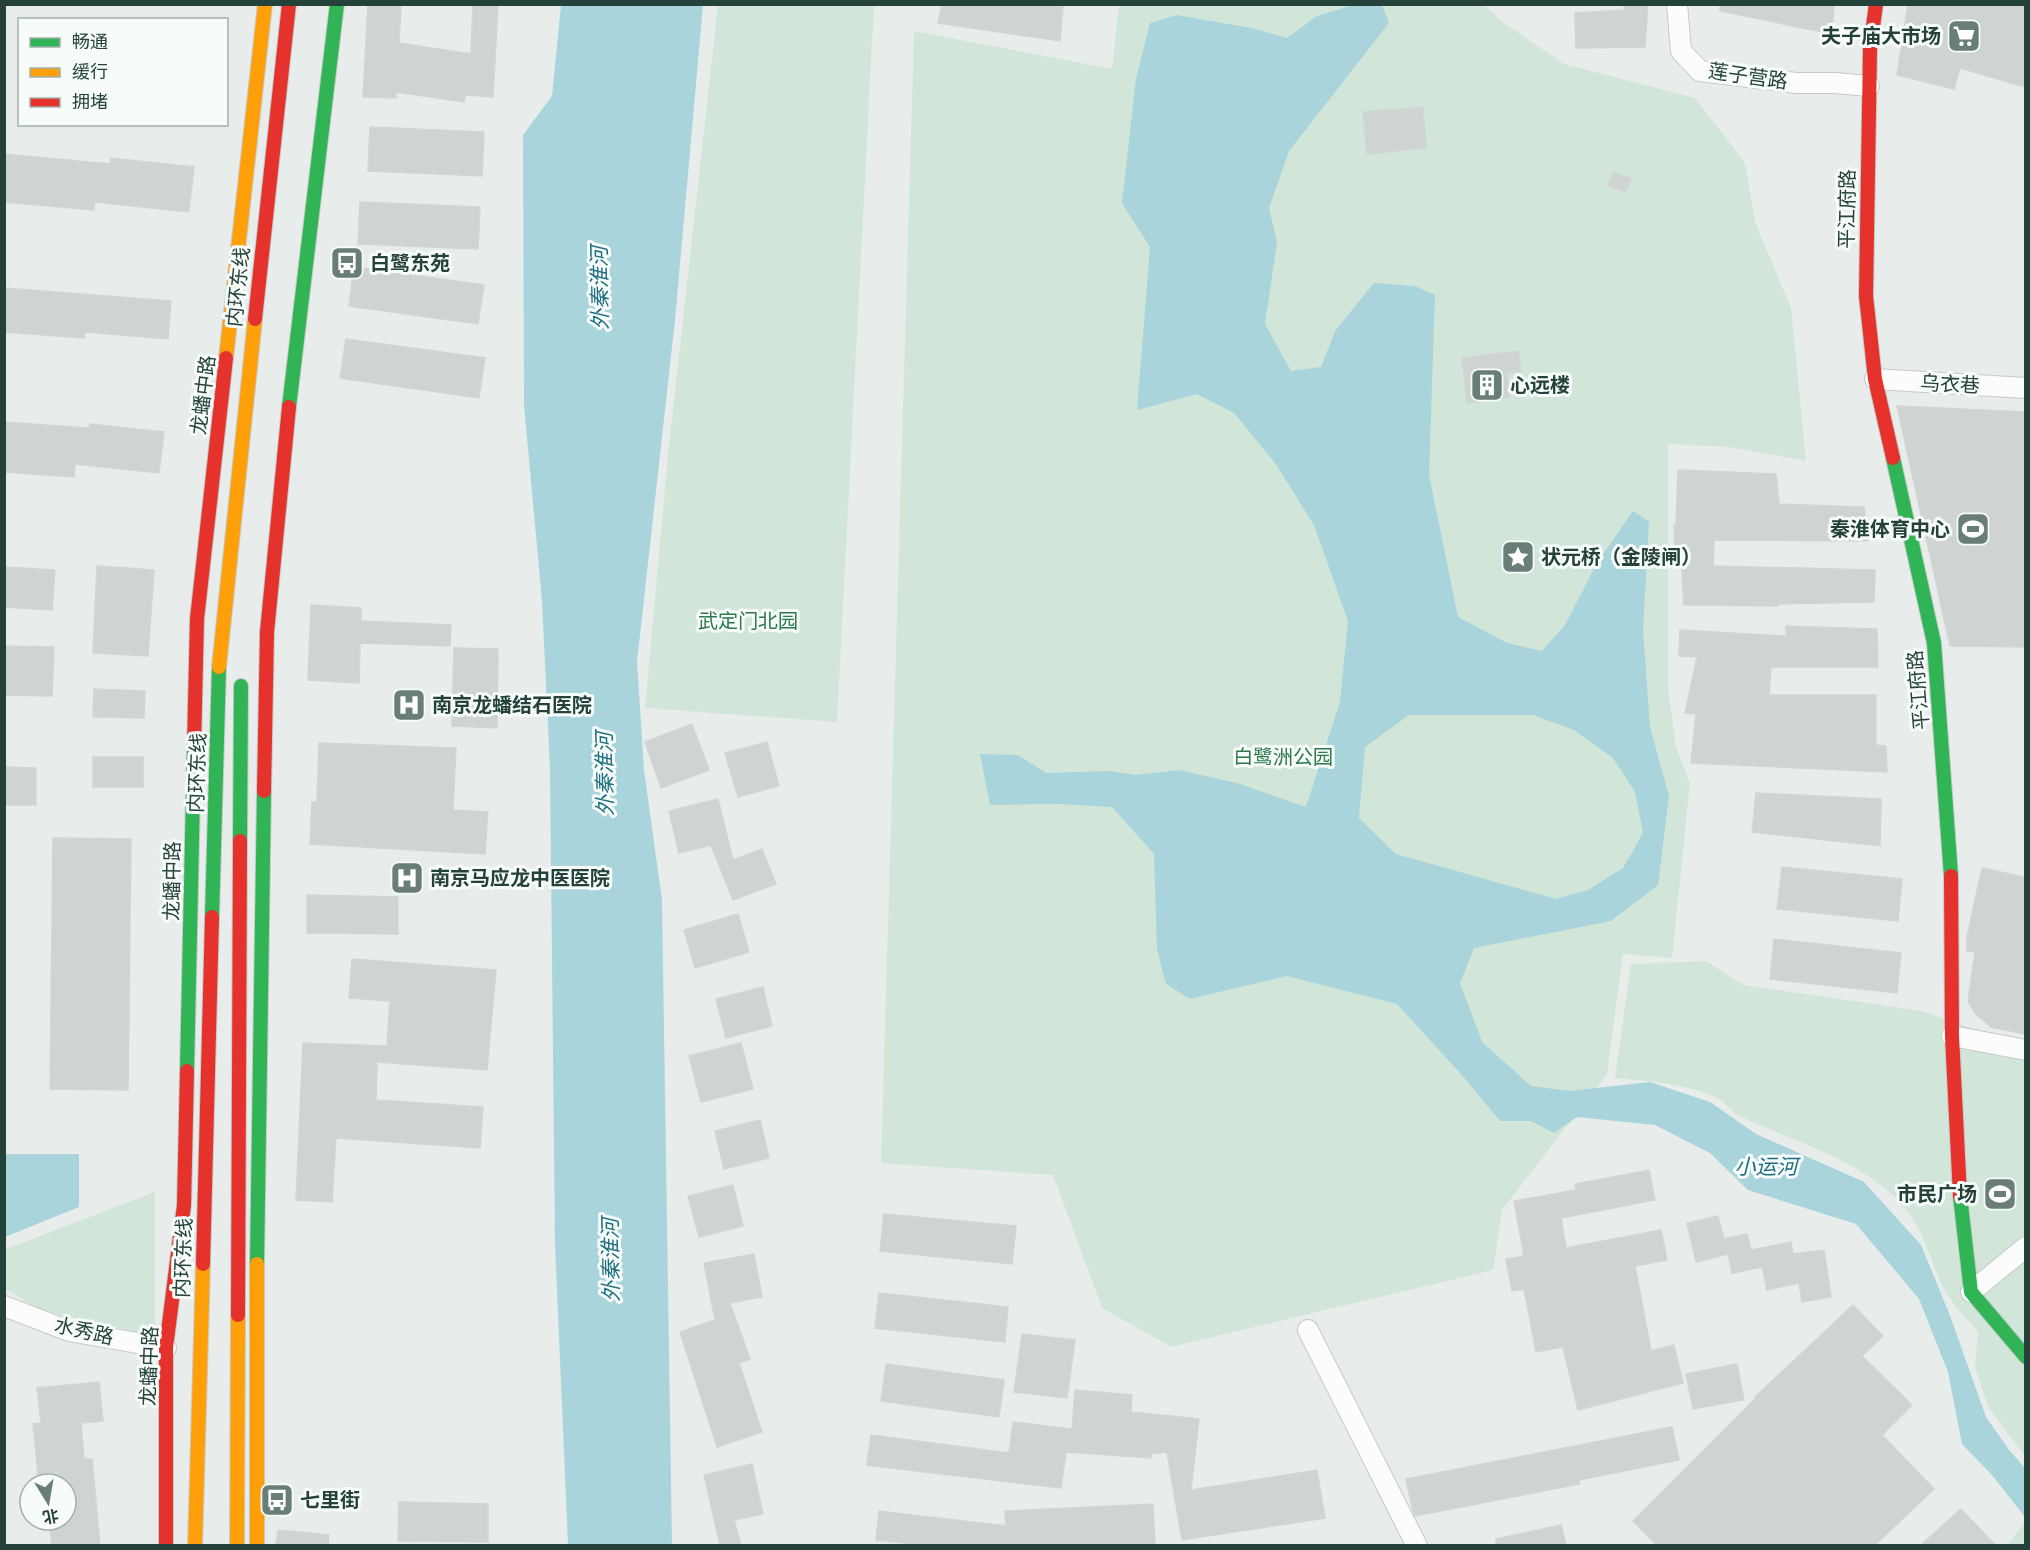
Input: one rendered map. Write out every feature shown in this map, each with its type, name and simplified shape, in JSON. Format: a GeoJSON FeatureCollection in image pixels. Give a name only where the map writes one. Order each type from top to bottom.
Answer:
{"type":"FeatureCollection","features":[{"type":"Feature","properties":{"kind":"main road","name":"龙蟠中路"},"geometry":{"type":"LineString","coordinates":[[166,1545],[166,1348],[183,1205],[196,618],[265,4]]}},
{"type":"Feature","properties":{"kind":"main road","name":"内环东线"},"geometry":{"type":"LineString","coordinates":[[195,1545],[220,640],[289,4]]}},
{"type":"Feature","properties":{"kind":"main road"},"geometry":{"type":"LineString","coordinates":[[257,1545],[255,1440],[259,1005],[267,632],[292,372],[337,4]]}},
{"type":"Feature","properties":{"kind":"main road","name":"平江府路"},"geometry":{"type":"LineString","coordinates":[[1876,4],[1869,86],[1866,296],[1875,379],[1934,643],[1951,849],[1952,1036],[1957,1166],[1971,1292]]}},
{"type":"Feature","properties":{"kind":"main road"},"geometry":{"type":"LineString","coordinates":[[237,1545],[241,671]]}},
{"type":"Feature","properties":{"kind":"main road"},"geometry":{"type":"LineString","coordinates":[[1971,1292],[2025,1357]]}},
{"type":"Feature","properties":{"kind":"street","name":"莲子营路"},"geometry":{"type":"LineString","coordinates":[[1677,4],[1681,51],[1700,71],[1796,83],[1869,86]]}},
{"type":"Feature","properties":{"kind":"street","name":"乌衣巷"},"geometry":{"type":"LineString","coordinates":[[1875,379],[2025,388]]}},
{"type":"Feature","properties":{"kind":"street"},"geometry":{"type":"LineString","coordinates":[[1952,1036],[2025,1050]]}},
{"type":"Feature","properties":{"kind":"street"},"geometry":{"type":"LineString","coordinates":[[1971,1292],[2025,1247]]}},
{"type":"Feature","properties":{"kind":"street","name":"水秀路"},"geometry":{"type":"LineString","coordinates":[[4,1306],[69,1331],[166,1348]]}},
{"type":"Feature","properties":{"kind":"street"},"geometry":{"type":"LineString","coordinates":[[1308,1330],[1418,1545]]}},
{"type":"Feature","properties":{"kind":"green space","name":"武定门北园"},"geometry":{"type":"Polygon","coordinates":[[[718,5],[874,5],[837,722],[645,708],[668,455],[718,5]]]}},
{"type":"Feature","properties":{"kind":"green space","name":"白鹭洲公园"},"geometry":{"type":"Polygon","coordinates":[[[1119,5],[1484,5],[1504,23],[1564,64],[1695,98],[1745,163],[1755,222],[1791,308],[1806,461],[1729,447],[1668,444],[1668,689],[1676,747],[1690,783],[1672,958],[1623,954],[1607,1074],[1502,1210],[1493,1270],[1171,1347],[1102,1308],[1053,1175],[881,1163],[914,31],[1112,69],[1119,5]]]}},
{"type":"Feature","properties":{"kind":"green space"},"geometry":{"type":"Polygon","coordinates":[[[1706,961],[1743,985],[1922,1011],[1991,1035],[2025,1040],[2025,1456],[1988,1407],[1975,1366],[1978,1332],[1948,1295],[1918,1227],[1891,1194],[1872,1179],[1828,1154],[1738,1115],[1717,1097],[1677,1085],[1615,1078],[1631,964],[1706,961]]]}},
{"type":"Feature","properties":{"kind":"green space"},"geometry":{"type":"Polygon","coordinates":[[[155,1192],[155,1336],[43,1311],[5,1289],[6,1249],[155,1192]]]}},
{"type":"Feature","properties":{"kind":"green space"},"geometry":{"type":"Polygon","coordinates":[[[2025,1522],[2025,1545],[2007,1545],[2025,1522]]]}},
{"type":"Feature","properties":{"kind":"water","name":"外秦淮河"},"geometry":{"type":"Polygon","coordinates":[[[561,5],[703,5],[675,320],[637,662],[644,770],[662,900],[672,1545],[568,1545],[555,1244],[550,768],[542,601],[524,405],[523,135],[552,96],[561,5]]]}},
{"type":"Feature","properties":{"kind":"water","name":"小运河"},"geometry":{"type":"Polygon","coordinates":[[[1353,5],[1382,5],[1389,23],[1289,151],[1269,208],[1277,242],[1265,324],[1291,371],[1321,367],[1335,331],[1374,283],[1415,286],[1435,295],[1429,475],[1458,617],[1507,643],[1542,651],[1565,625],[1597,563],[1633,511],[1649,522],[1643,630],[1650,727],[1669,796],[1658,885],[1611,921],[1474,948],[1460,983],[1482,1042],[1531,1086],[1569,1091],[1650,1082],[1710,1102],[1756,1134],[1864,1182],[1921,1245],[1949,1313],[1986,1417],[2025,1468],[2025,1517],[1992,1475],[1962,1444],[1948,1372],[1919,1299],[1856,1224],[1748,1190],[1710,1153],[1655,1125],[1577,1117],[1554,1133],[1531,1121],[1500,1121],[1397,1004],[1287,976],[1190,999],[1166,984],[1157,949],[1154,854],[1112,807],[1059,804],[990,805],[980,754],[1018,755],[1046,773],[1110,771],[1136,775],[1179,770],[1237,783],[1306,807],[1340,702],[1348,621],[1314,525],[1275,463],[1234,413],[1197,394],[1137,410],[1150,247],[1122,203],[1136,79],[1150,23],[1177,15],[1251,28],[1287,38],[1317,16],[1353,5]],[[1409,715],[1365,747],[1359,818],[1396,854],[1556,899],[1588,890],[1623,868],[1643,833],[1635,792],[1613,758],[1574,730],[1533,715],[1409,715]]]}},
{"type":"Feature","properties":{"kind":"water"},"geometry":{"type":"Polygon","coordinates":[[[5,1154],[79,1154],[79,1207],[5,1237],[5,1154]]]}},
{"type":"Feature","properties":{"kind":"building"},"geometry":{"type":"Polygon","coordinates":[[[368,4],[401,4],[399,43],[471,54],[473,4],[498,4],[493,97],[465,95],[464,102],[396,92],[396,98],[363,97],[368,4]]]}},
{"type":"Feature","properties":{"kind":"building"},"geometry":{"type":"Polygon","coordinates":[[[942,4],[1048,4],[1063,7],[1060,41],[938,23],[942,4]]]}},
{"type":"Feature","properties":{"kind":"building"},"geometry":{"type":"Polygon","coordinates":[[[1624,4],[1648,4],[1645,47],[1576,48],[1575,13],[1624,10],[1624,4]]]}},
{"type":"Feature","properties":{"kind":"building"},"geometry":{"type":"Polygon","coordinates":[[[1720,4],[1834,4],[1832,34],[1720,11],[1720,4]]]}},
{"type":"Feature","properties":{"kind":"building","name":"夫子庙大市场"},"geometry":{"type":"Polygon","coordinates":[[[1908,4],[2025,4],[2025,87],[1960,68],[1954,89],[1897,75],[1908,4]]]}},
{"type":"Feature","properties":{"kind":"building"},"geometry":{"type":"Polygon","coordinates":[[[1423,107],[1426,148],[1367,154],[1363,112],[1423,107]]]}},
{"type":"Feature","properties":{"kind":"building"},"geometry":{"type":"Polygon","coordinates":[[[370,127],[484,132],[482,176],[368,171],[370,127]]]}},
{"type":"Feature","properties":{"kind":"building"},"geometry":{"type":"Polygon","coordinates":[[[4,154],[110,164],[111,158],[194,167],[189,212],[95,202],[94,210],[4,202],[4,154]]]}},
{"type":"Feature","properties":{"kind":"building"},"geometry":{"type":"Polygon","coordinates":[[[1614,172],[1631,179],[1625,192],[1608,185],[1614,172]]]}},
{"type":"Feature","properties":{"kind":"building"},"geometry":{"type":"Polygon","coordinates":[[[360,202],[480,207],[478,249],[358,244],[360,202]]]}},
{"type":"Feature","properties":{"kind":"building"},"geometry":{"type":"Polygon","coordinates":[[[354,267],[484,285],[478,324],[349,306],[354,267]]]}},
{"type":"Feature","properties":{"kind":"building"},"geometry":{"type":"Polygon","coordinates":[[[4,288],[171,301],[168,339],[85,332],[84,338],[4,332],[4,288]]]}},
{"type":"Feature","properties":{"kind":"building"},"geometry":{"type":"Polygon","coordinates":[[[346,339],[485,358],[479,398],[340,378],[346,339]]]}},
{"type":"Feature","properties":{"kind":"building","name":"心远楼"},"geometry":{"type":"Polygon","coordinates":[[[1519,351],[1521,372],[1507,373],[1510,397],[1467,403],[1462,358],[1519,351]]]}},
{"type":"Feature","properties":{"kind":"building","name":"秦淮体育中心"},"geometry":{"type":"Polygon","coordinates":[[[1897,406],[2025,412],[2025,647],[1950,646],[1897,406]]]}},
{"type":"Feature","properties":{"kind":"building"},"geometry":{"type":"Polygon","coordinates":[[[4,422],[89,428],[90,424],[164,432],[159,473],[75,464],[74,477],[4,472],[4,422]]]}},
{"type":"Feature","properties":{"kind":"building"},"geometry":{"type":"Polygon","coordinates":[[[1678,470],[1776,474],[1779,504],[1864,507],[1868,541],[1714,540],[1713,566],[1875,570],[1874,602],[1778,604],[1778,606],[1684,605],[1681,555],[1675,555],[1674,525],[1676,525],[1678,470]]]}},
{"type":"Feature","properties":{"kind":"building"},"geometry":{"type":"Polygon","coordinates":[[[97,566],[154,570],[148,656],[93,653],[97,566]]]}},
{"type":"Feature","properties":{"kind":"building"},"geometry":{"type":"Polygon","coordinates":[[[4,567],[55,570],[52,610],[4,607],[4,567]]]}},
{"type":"Feature","properties":{"kind":"building"},"geometry":{"type":"Polygon","coordinates":[[[311,605],[361,608],[361,621],[451,625],[450,646],[360,643],[359,683],[308,680],[311,605]]]}},
{"type":"Feature","properties":{"kind":"building"},"geometry":{"type":"Polygon","coordinates":[[[1786,626],[1877,629],[1878,667],[1771,667],[1769,695],[1876,695],[1876,745],[1886,746],[1887,772],[1691,763],[1696,714],[1685,713],[1697,657],[1679,656],[1680,630],[1786,636],[1786,626]]]}},
{"type":"Feature","properties":{"kind":"building"},"geometry":{"type":"Polygon","coordinates":[[[4,646],[54,647],[52,696],[4,695],[4,646]]]}},
{"type":"Feature","properties":{"kind":"building"},"geometry":{"type":"Polygon","coordinates":[[[454,648],[498,649],[497,728],[452,726],[454,648]]]}},
{"type":"Feature","properties":{"kind":"building"},"geometry":{"type":"Polygon","coordinates":[[[94,689],[145,691],[144,718],[93,717],[94,689]]]}},
{"type":"Feature","properties":{"kind":"building"},"geometry":{"type":"Polygon","coordinates":[[[692,724],[709,770],[661,788],[645,742],[692,724]]]}},
{"type":"Feature","properties":{"kind":"building"},"geometry":{"type":"Polygon","coordinates":[[[767,742],[779,786],[738,797],[725,753],[767,742]]]}},
{"type":"Feature","properties":{"kind":"building"},"geometry":{"type":"Polygon","coordinates":[[[319,743],[456,748],[453,810],[488,812],[485,854],[310,844],[312,802],[317,802],[319,743]]]}},
{"type":"Feature","properties":{"kind":"building"},"geometry":{"type":"Polygon","coordinates":[[[93,757],[143,757],[143,787],[93,787],[93,757]]]}},
{"type":"Feature","properties":{"kind":"building"},"geometry":{"type":"Polygon","coordinates":[[[4,767],[36,768],[36,805],[4,805],[4,767]]]}},
{"type":"Feature","properties":{"kind":"building"},"geometry":{"type":"Polygon","coordinates":[[[1756,793],[1881,799],[1880,846],[1752,832],[1756,793]]]}},
{"type":"Feature","properties":{"kind":"building"},"geometry":{"type":"Polygon","coordinates":[[[718,799],[733,860],[762,849],[776,884],[733,900],[711,845],[679,853],[669,811],[718,799]]]}},
{"type":"Feature","properties":{"kind":"building"},"geometry":{"type":"Polygon","coordinates":[[[53,838],[131,839],[128,1090],[50,1089],[53,838]]]}},
{"type":"Feature","properties":{"kind":"building"},"geometry":{"type":"Polygon","coordinates":[[[1782,867],[1902,879],[1898,921],[1777,909],[1782,867]]]}},
{"type":"Feature","properties":{"kind":"building"},"geometry":{"type":"Polygon","coordinates":[[[1982,868],[2025,877],[2025,1034],[1991,1027],[1975,1013],[1968,1001],[1975,952],[1967,951],[1967,937],[1982,868]]]}},
{"type":"Feature","properties":{"kind":"building"},"geometry":{"type":"Polygon","coordinates":[[[307,895],[398,897],[398,934],[307,933],[307,895]]]}},
{"type":"Feature","properties":{"kind":"building"},"geometry":{"type":"Polygon","coordinates":[[[738,914],[749,952],[695,968],[684,930],[738,914]]]}},
{"type":"Feature","properties":{"kind":"building"},"geometry":{"type":"Polygon","coordinates":[[[1774,939],[1901,953],[1897,993],[1770,979],[1774,939]]]}},
{"type":"Feature","properties":{"kind":"building"},"geometry":{"type":"Polygon","coordinates":[[[352,959],[496,970],[487,1070],[377,1062],[376,1100],[483,1107],[480,1148],[336,1138],[332,1202],[296,1200],[303,1043],[387,1046],[390,1001],[349,998],[352,959]]]}},
{"type":"Feature","properties":{"kind":"building"},"geometry":{"type":"Polygon","coordinates":[[[763,987],[772,1026],[726,1038],[716,999],[763,987]]]}},
{"type":"Feature","properties":{"kind":"building"},"geometry":{"type":"Polygon","coordinates":[[[741,1043],[753,1089],[701,1102],[689,1056],[741,1043]]]}},
{"type":"Feature","properties":{"kind":"building"},"geometry":{"type":"Polygon","coordinates":[[[760,1120],[769,1158],[724,1169],[715,1131],[760,1120]]]}},
{"type":"Feature","properties":{"kind":"building"},"geometry":{"type":"Polygon","coordinates":[[[1649,1170],[1655,1200],[1561,1218],[1566,1248],[1661,1230],[1667,1260],[1635,1266],[1651,1351],[1674,1345],[1683,1383],[1578,1410],[1563,1347],[1536,1352],[1524,1289],[1512,1291],[1506,1259],[1524,1256],[1514,1201],[1576,1190],[1575,1184],[1649,1170]]]}},
{"type":"Feature","properties":{"kind":"building"},"geometry":{"type":"Polygon","coordinates":[[[733,1185],[743,1226],[699,1237],[688,1196],[733,1185]]]}},
{"type":"Feature","properties":{"kind":"building"},"geometry":{"type":"Polygon","coordinates":[[[884,1214],[1016,1226],[1012,1264],[880,1251],[884,1214]]]}},
{"type":"Feature","properties":{"kind":"building"},"geometry":{"type":"Polygon","coordinates":[[[1718,1216],[1724,1239],[1747,1234],[1751,1250],[1791,1242],[1793,1254],[1824,1250],[1831,1297],[1802,1302],[1799,1283],[1767,1290],[1762,1267],[1732,1273],[1728,1254],[1696,1262],[1687,1223],[1718,1216]]]}},
{"type":"Feature","properties":{"kind":"building"},"geometry":{"type":"Polygon","coordinates":[[[754,1254],[762,1297],[730,1303],[750,1359],[739,1363],[762,1432],[717,1447],[680,1332],[715,1320],[704,1263],[754,1254]]]}},
{"type":"Feature","properties":{"kind":"building"},"geometry":{"type":"Polygon","coordinates":[[[879,1293],[1008,1307],[1005,1342],[875,1328],[879,1293]]]}},
{"type":"Feature","properties":{"kind":"building"},"geometry":{"type":"Polygon","coordinates":[[[1853,1305],[1883,1336],[1862,1356],[1912,1405],[1882,1435],[1934,1489],[1875,1545],[1657,1545],[1633,1521],[1757,1397],[1755,1397],[1853,1305]]]}},
{"type":"Feature","properties":{"kind":"building"},"geometry":{"type":"Polygon","coordinates":[[[1022,1334],[1075,1340],[1067,1398],[1014,1392],[1022,1334]]]}},
{"type":"Feature","properties":{"kind":"building"},"geometry":{"type":"Polygon","coordinates":[[[886,1364],[1004,1380],[999,1417],[881,1401],[886,1364]]]}},
{"type":"Feature","properties":{"kind":"building"},"geometry":{"type":"Polygon","coordinates":[[[1737,1364],[1744,1400],[1693,1409],[1686,1374],[1737,1364]]]}},
{"type":"Feature","properties":{"kind":"building"},"geometry":{"type":"Polygon","coordinates":[[[99,1382],[103,1421],[81,1423],[84,1459],[92,1459],[100,1545],[52,1545],[50,1532],[78,1532],[78,1472],[38,1472],[33,1424],[41,1423],[37,1388],[99,1382]]]}},
{"type":"Feature","properties":{"kind":"building"},"geometry":{"type":"Polygon","coordinates":[[[1075,1390],[1132,1395],[1131,1412],[1199,1419],[1191,1490],[1317,1470],[1325,1518],[1182,1540],[1167,1452],[1151,1454],[1151,1458],[1066,1452],[1061,1488],[867,1465],[871,1435],[1009,1453],[1013,1422],[1072,1429],[1075,1390]]]}},
{"type":"Feature","properties":{"kind":"building"},"geometry":{"type":"Polygon","coordinates":[[[1672,1427],[1679,1460],[1579,1480],[1580,1484],[1415,1516],[1413,1511],[1406,1479],[1672,1427]]]}},
{"type":"Feature","properties":{"kind":"building"},"geometry":{"type":"Polygon","coordinates":[[[752,1464],[763,1514],[734,1520],[741,1545],[720,1545],[704,1475],[752,1464]]]}},
{"type":"Feature","properties":{"kind":"building"},"geometry":{"type":"Polygon","coordinates":[[[399,1502],[488,1504],[488,1542],[398,1541],[399,1502]]]}},
{"type":"Feature","properties":{"kind":"building"},"geometry":{"type":"Polygon","coordinates":[[[1153,1504],[1155,1545],[922,1545],[876,1540],[879,1511],[1006,1526],[1005,1511],[1153,1504]]]}},
{"type":"Feature","properties":{"kind":"building"},"geometry":{"type":"Polygon","coordinates":[[[1961,1509],[1995,1545],[1921,1545],[1961,1509]]]}},
{"type":"Feature","properties":{"kind":"building"},"geometry":{"type":"Polygon","coordinates":[[[1561,1525],[1566,1545],[1496,1545],[1496,1539],[1561,1525]]]}},
{"type":"Feature","properties":{"kind":"building"},"geometry":{"type":"Polygon","coordinates":[[[278,1530],[329,1535],[328,1545],[276,1545],[278,1530]]]}},
{"type":"Feature","properties":{"kind":"traffic: fast"},"geometry":{"type":"LineString","coordinates":[[289,407],[337,4]]}},
{"type":"Feature","properties":{"kind":"traffic: fast"},"geometry":{"type":"LineString","coordinates":[[1893,458],[1934,643],[1951,876]]}},
{"type":"Feature","properties":{"kind":"traffic: fast"},"geometry":{"type":"LineString","coordinates":[[212,917],[219,667]]}},
{"type":"Feature","properties":{"kind":"traffic: fast"},"geometry":{"type":"LineString","coordinates":[[240,841],[241,686]]}},
{"type":"Feature","properties":{"kind":"traffic: fast"},"geometry":{"type":"LineString","coordinates":[[187,1071],[194,747]]}},
{"type":"Feature","properties":{"kind":"traffic: fast"},"geometry":{"type":"LineString","coordinates":[[257,1264],[264,791]]}},
{"type":"Feature","properties":{"kind":"traffic: fast"},"geometry":{"type":"LineString","coordinates":[[1960,1196],[1971,1292],[2026,1357]]}},
{"type":"Feature","properties":{"kind":"traffic: slow"},"geometry":{"type":"LineString","coordinates":[[226,358],[265,4]]}},
{"type":"Feature","properties":{"kind":"traffic: slow"},"geometry":{"type":"LineString","coordinates":[[219,667],[255,319]]}},
{"type":"Feature","properties":{"kind":"traffic: slow"},"geometry":{"type":"LineString","coordinates":[[195,1546],[203,1264]]}},
{"type":"Feature","properties":{"kind":"traffic: slow"},"geometry":{"type":"LineString","coordinates":[[257,1264],[257,1546]]}},
{"type":"Feature","properties":{"kind":"traffic: slow"},"geometry":{"type":"LineString","coordinates":[[237,1546],[238,1315]]}},
{"type":"Feature","properties":{"kind":"traffic: jam"},"geometry":{"type":"LineString","coordinates":[[255,319],[289,4]]}},
{"type":"Feature","properties":{"kind":"traffic: jam"},"geometry":{"type":"LineString","coordinates":[[1876,4],[1870,49],[1866,296],[1875,379],[1893,458]]}},
{"type":"Feature","properties":{"kind":"traffic: jam"},"geometry":{"type":"LineString","coordinates":[[194,747],[197,619],[226,358]]}},
{"type":"Feature","properties":{"kind":"traffic: jam"},"geometry":{"type":"LineString","coordinates":[[264,791],[267,632],[289,407]]}},
{"type":"Feature","properties":{"kind":"traffic: jam"},"geometry":{"type":"LineString","coordinates":[[238,1315],[240,841]]}},
{"type":"Feature","properties":{"kind":"traffic: jam"},"geometry":{"type":"LineString","coordinates":[[1951,876],[1952,1036],[1960,1196]]}},
{"type":"Feature","properties":{"kind":"traffic: jam"},"geometry":{"type":"LineString","coordinates":[[203,1264],[212,917]]}},
{"type":"Feature","properties":{"kind":"traffic: jam"},"geometry":{"type":"LineString","coordinates":[[166,1546],[166,1348],[184,1205],[187,1071]]}},
{"type":"Feature","properties":{"kind":"place","name":"夫子庙大市场"},"geometry":{"type":"Point","coordinates":[1964,36]}},
{"type":"Feature","properties":{"kind":"place","name":"白鹭东苑"},"geometry":{"type":"Point","coordinates":[347,263]}},
{"type":"Feature","properties":{"kind":"place","name":"心远楼"},"geometry":{"type":"Point","coordinates":[1487,385]}},
{"type":"Feature","properties":{"kind":"place","name":"秦淮体育中心"},"geometry":{"type":"Point","coordinates":[1973,529]}},
{"type":"Feature","properties":{"kind":"place","name":"状元桥（金陵闸）"},"geometry":{"type":"Point","coordinates":[1518,557]}},
{"type":"Feature","properties":{"kind":"place","name":"南京龙蟠结石医院"},"geometry":{"type":"Point","coordinates":[409,705]}},
{"type":"Feature","properties":{"kind":"place","name":"南京马应龙中医医院"},"geometry":{"type":"Point","coordinates":[407,878]}},
{"type":"Feature","properties":{"kind":"place","name":"市民广场"},"geometry":{"type":"Point","coordinates":[2000,1194]}},
{"type":"Feature","properties":{"kind":"place","name":"七里街"},"geometry":{"type":"Point","coordinates":[277,1500]}}]}
